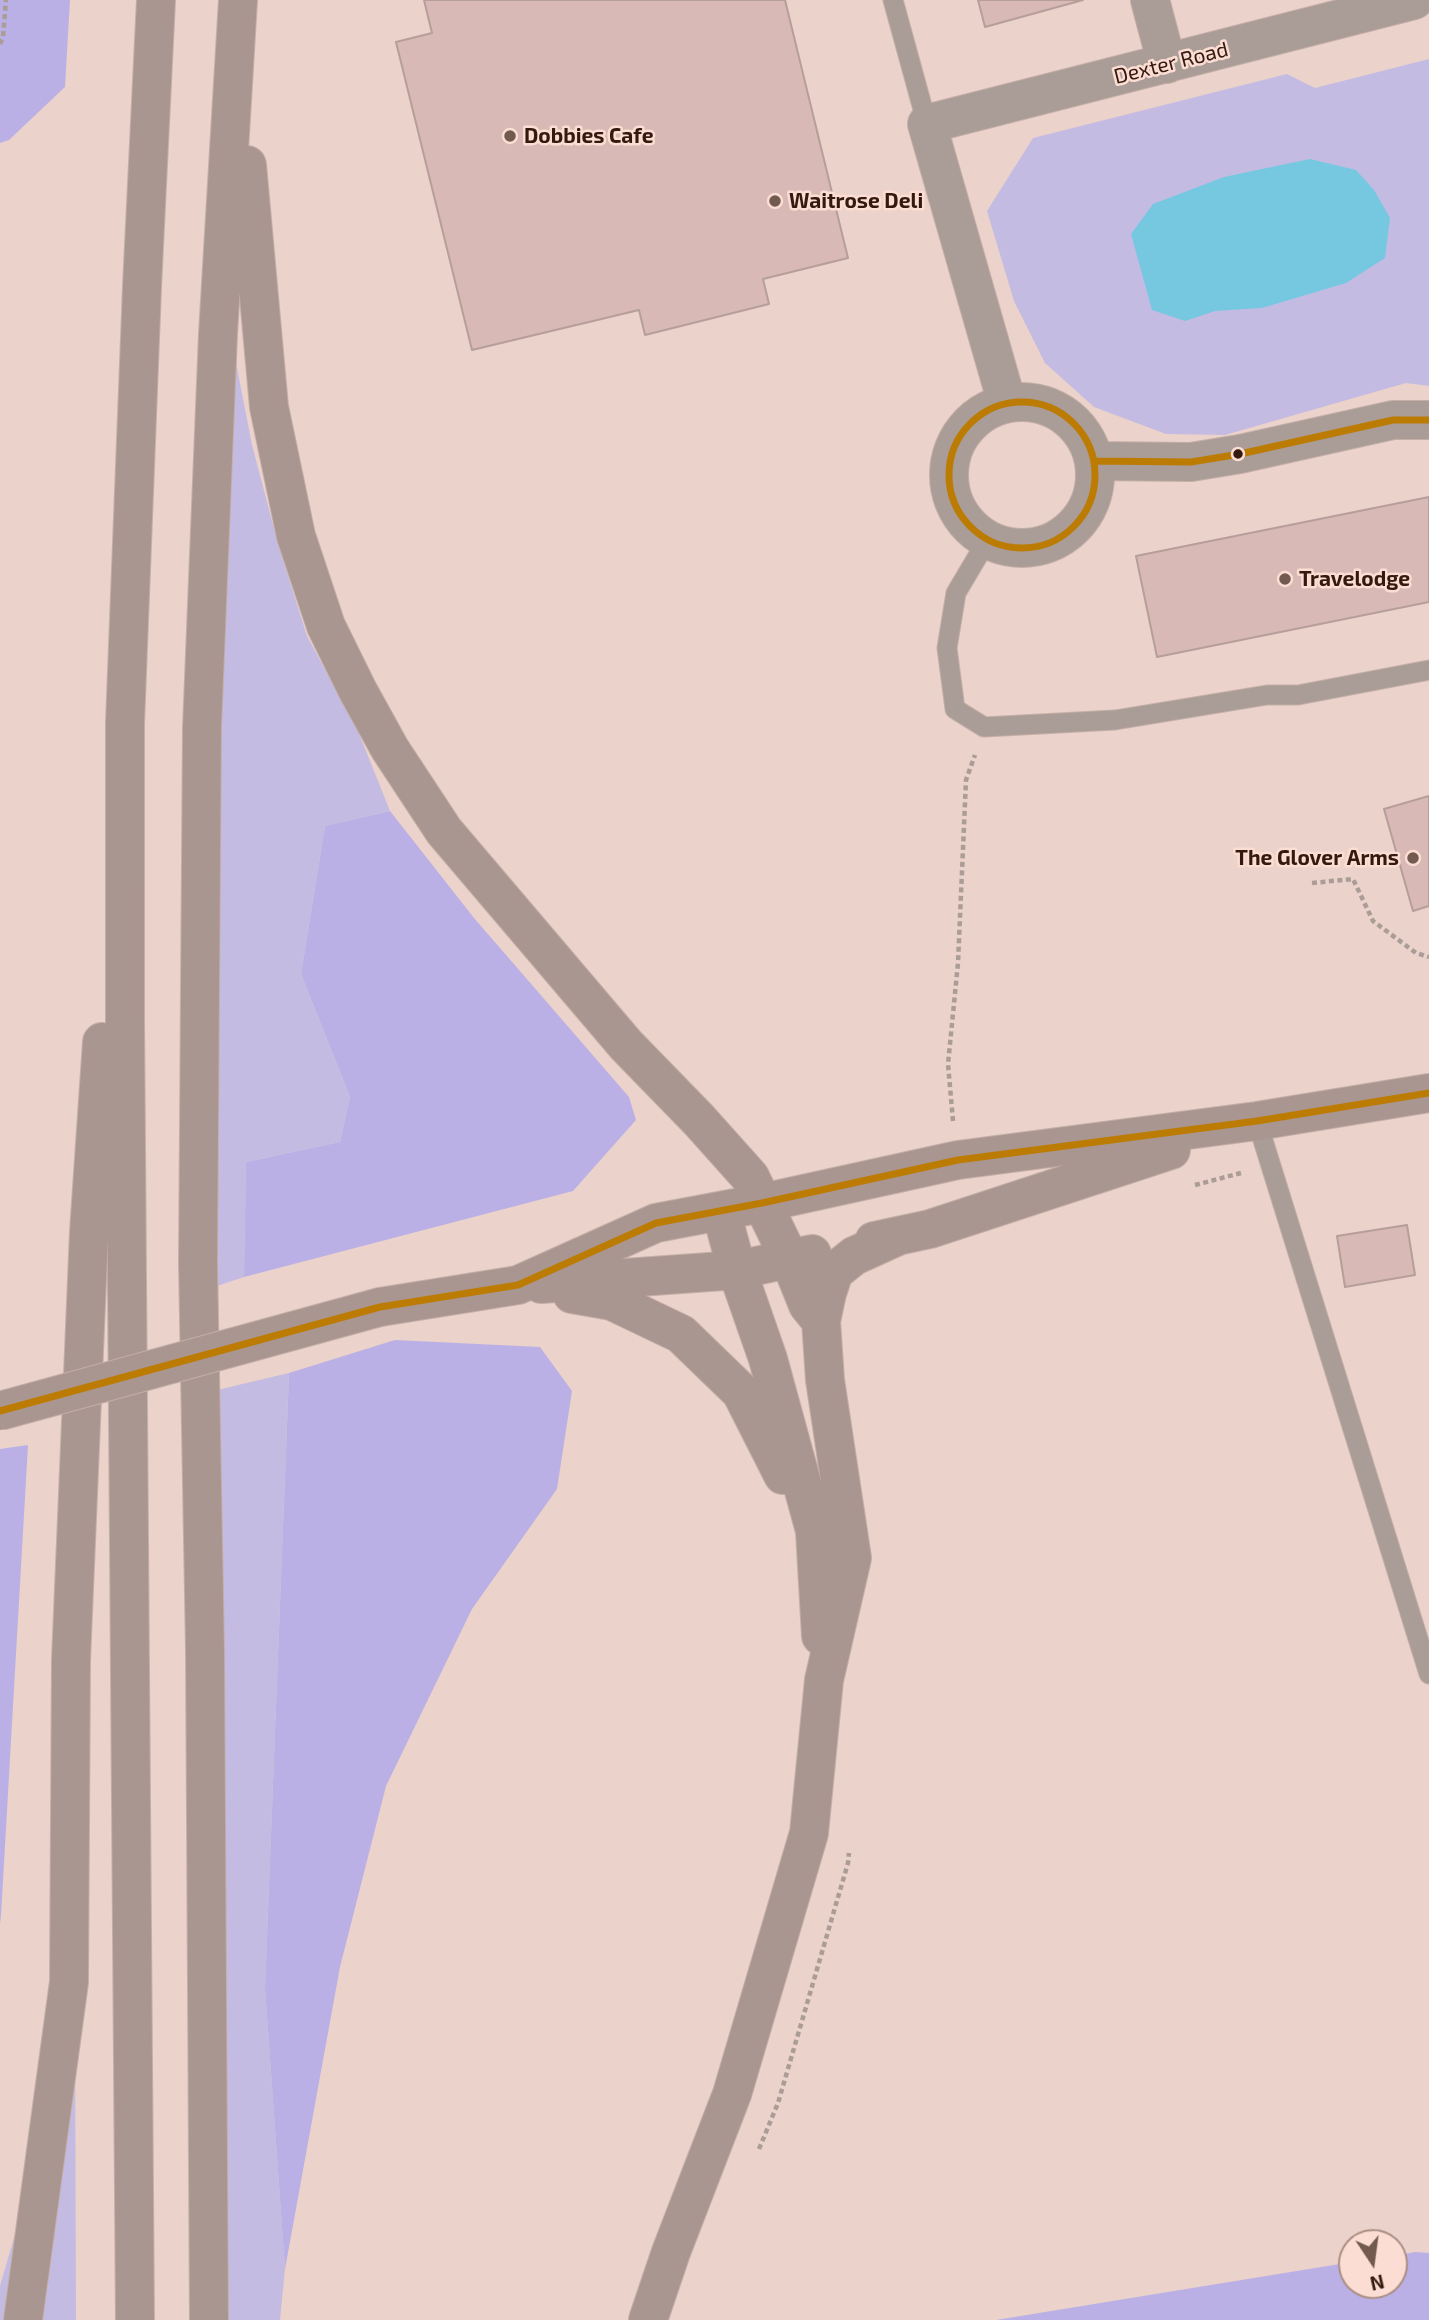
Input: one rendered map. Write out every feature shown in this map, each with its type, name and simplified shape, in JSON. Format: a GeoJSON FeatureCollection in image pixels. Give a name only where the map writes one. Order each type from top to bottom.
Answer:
{"type":"FeatureCollection","features":[{"type":"Feature","properties":{"kind":"highway"},"geometry":{"type":"LineString","coordinates":[[23,2320],[69,1982],[71,1660],[88,1246],[125,723],[156,0]]}},
{"type":"Feature","properties":{"kind":"highway"},"geometry":{"type":"LineString","coordinates":[[237,15],[269,407],[296,536],[327,626],[390,749],[444,831],[626,1045],[750,1177],[808,1305],[821,1321]]}},
{"type":"Feature","properties":{"kind":"highway"},"geometry":{"type":"LineString","coordinates":[[209,2320],[205,1649],[198,1262],[202,741],[218,334],[237,15]]}},
{"type":"Feature","properties":{"kind":"highway"},"geometry":{"type":"LineString","coordinates":[[125,723],[135,2320]]}},
{"type":"Feature","properties":{"kind":"highway"},"geometry":{"type":"LineString","coordinates":[[519,1285],[656,1223],[958,1160],[1257,1121],[1429,1093]]}},
{"type":"Feature","properties":{"kind":"highway"},"geometry":{"type":"LineString","coordinates":[[0,1411],[380,1307],[519,1285],[737,1270],[930,1229],[1257,1121]]}},
{"type":"Feature","properties":{"kind":"highway"},"geometry":{"type":"LineString","coordinates":[[721,1211],[737,1270],[768,1359],[815,1531],[824,1680]]}},
{"type":"Feature","properties":{"kind":"highway"},"geometry":{"type":"LineString","coordinates":[[648,2320],[671,2252],[732,2094],[809,1833],[824,1680],[852,1558],[825,1380],[821,1321],[834,1272],[854,1256],[898,1236]]}},
{"type":"Feature","properties":{"kind":"highway"},"geometry":{"type":"LineString","coordinates":[[519,1285],[612,1301],[681,1334],[741,1392],[764,1440],[815,1531]]}},
{"type":"Feature","properties":{"kind":"street"},"geometry":{"type":"LineString","coordinates":[[1150,0],[1167,64]]}},
{"type":"Feature","properties":{"kind":"street","name":"Dexter Road"},"geometry":{"type":"LineString","coordinates":[[927,124],[1414,0]]}},
{"type":"Feature","properties":{"kind":"street"},"geometry":{"type":"LineString","coordinates":[[927,124],[1007,403]]}},
{"type":"Feature","properties":{"kind":"street"},"geometry":{"type":"LineString","coordinates":[[1030,401],[1053,408],[1072,421],[1087,439],[1094,461],[1095,484],[1088,507],[1074,526],[1056,540],[1034,547],[1010,547],[988,539],[969,526],[956,506],[949,484],[950,462],[957,442],[969,424],[986,411],[1007,403],[1030,401]]}},
{"type":"Feature","properties":{"kind":"street"},"geometry":{"type":"LineString","coordinates":[[1094,461],[1191,462],[1240,454],[1393,420],[1429,420]]}},
{"type":"Feature","properties":{"kind":"lane"},"geometry":{"type":"LineString","coordinates":[[894,0],[927,124]]}},
{"type":"Feature","properties":{"kind":"lane"},"geometry":{"type":"LineString","coordinates":[[988,539],[956,593],[947,648],[955,709],[984,727],[1115,720],[1267,695],[1298,695],[1429,670]]}},
{"type":"Feature","properties":{"kind":"lane"},"geometry":{"type":"LineString","coordinates":[[1257,1121],[1429,1674]]}},
{"type":"Feature","properties":{"kind":"path"},"geometry":{"type":"LineString","coordinates":[[0,44],[4,37],[5,0]]}},
{"type":"Feature","properties":{"kind":"path"},"geometry":{"type":"LineString","coordinates":[[958,1160],[948,1064],[958,962],[966,780],[984,727]]}},
{"type":"Feature","properties":{"kind":"path"},"geometry":{"type":"LineString","coordinates":[[1312,883],[1353,879],[1373,920],[1416,953],[1429,957]]}},
{"type":"Feature","properties":{"kind":"path"},"geometry":{"type":"LineString","coordinates":[[1191,1186],[1271,1165]]}},
{"type":"Feature","properties":{"kind":"path"},"geometry":{"type":"LineString","coordinates":[[757,2152],[778,2103],[848,1863],[849,1850]]}},
{"type":"Feature","properties":{"kind":"shaded area"},"geometry":{"type":"Polygon","coordinates":[[[0,0],[70,0],[65,87],[9,140],[0,143],[0,0]]]}},
{"type":"Feature","properties":{"kind":"shaded area"},"geometry":{"type":"Polygon","coordinates":[[[1429,59],[1429,386],[1406,383],[1225,435],[1166,434],[1094,407],[1045,363],[1014,301],[987,211],[1033,138],[1287,74],[1315,88],[1429,59]]]}},
{"type":"Feature","properties":{"kind":"shaded area"},"geometry":{"type":"Polygon","coordinates":[[[224,301],[252,445],[279,547],[307,636],[356,726],[390,811],[325,826],[301,974],[350,1097],[340,1142],[246,1162],[244,1277],[205,1290],[224,301]]]}},
{"type":"Feature","properties":{"kind":"shaded area"},"geometry":{"type":"Polygon","coordinates":[[[390,811],[474,918],[629,1097],[636,1120],[573,1191],[244,1277],[246,1162],[340,1142],[350,1097],[301,974],[325,826],[390,811]]]}},
{"type":"Feature","properties":{"kind":"shaded area"},"geometry":{"type":"Polygon","coordinates":[[[395,1340],[540,1347],[572,1391],[557,1489],[472,1609],[386,1786],[340,1967],[285,2269],[265,1988],[289,1373],[395,1340]]]}},
{"type":"Feature","properties":{"kind":"shaded area"},"geometry":{"type":"Polygon","coordinates":[[[289,1373],[265,1988],[285,2269],[280,2320],[227,2320],[217,1390],[289,1373]]]}},
{"type":"Feature","properties":{"kind":"shaded area"},"geometry":{"type":"Polygon","coordinates":[[[28,1445],[1,1915],[0,1924],[0,1449],[28,1445]]]}},
{"type":"Feature","properties":{"kind":"shaded area"},"geometry":{"type":"Polygon","coordinates":[[[74,1739],[76,2320],[0,2320],[0,2286],[32,2176],[74,1739]]]}},
{"type":"Feature","properties":{"kind":"shaded area"},"geometry":{"type":"Polygon","coordinates":[[[1408,2253],[1429,2253],[1429,2320],[996,2320],[1338,2264],[1338,2299],[1408,2299],[1408,2253]]]}},
{"type":"Feature","properties":{"kind":"water"},"geometry":{"type":"Polygon","coordinates":[[[1310,159],[1356,170],[1374,190],[1390,218],[1385,258],[1346,283],[1262,308],[1215,311],[1185,321],[1152,310],[1131,234],[1153,204],[1224,177],[1310,159]]]}},
{"type":"Feature","properties":{"kind":"building"},"geometry":{"type":"Polygon","coordinates":[[[424,0],[785,0],[848,258],[763,279],[769,304],[645,335],[639,310],[472,350],[396,42],[432,33],[424,0]]]}},
{"type":"Feature","properties":{"kind":"building"},"geometry":{"type":"Polygon","coordinates":[[[978,0],[1083,0],[985,27],[978,0]]]}},
{"type":"Feature","properties":{"kind":"building","name":"Travelodge"},"geometry":{"type":"Polygon","coordinates":[[[1429,497],[1429,602],[1157,657],[1136,556],[1429,497]]]}},
{"type":"Feature","properties":{"kind":"building","name":"The Glover Arms"},"geometry":{"type":"Polygon","coordinates":[[[1429,796],[1429,906],[1413,911],[1384,809],[1429,796]]]}},
{"type":"Feature","properties":{"kind":"building"},"geometry":{"type":"Polygon","coordinates":[[[1407,1225],[1415,1275],[1345,1287],[1337,1236],[1407,1225]]]}},
{"type":"Feature","properties":{"kind":"transit line"},"geometry":{"type":"LineString","coordinates":[[1022,402],[1050,408],[1073,424],[1089,447],[1095,475],[1089,503],[1073,526],[1050,542],[1022,548],[994,542],[971,526],[955,503],[949,475],[955,447],[971,424],[994,408],[1022,402]]}},
{"type":"Feature","properties":{"kind":"transit line"},"geometry":{"type":"LineString","coordinates":[[1094,461],[1191,462],[1240,454],[1393,420],[1429,420]]}},
{"type":"Feature","properties":{"kind":"transit line"},"geometry":{"type":"LineString","coordinates":[[0,1411],[380,1307],[518,1285],[656,1223],[958,1160],[1257,1121],[1429,1093]]}},
{"type":"Feature","properties":{"kind":"place","name":"Dobbies Cafe"},"geometry":{"type":"Point","coordinates":[510,136]}},
{"type":"Feature","properties":{"kind":"place","name":"Waitrose Deli"},"geometry":{"type":"Point","coordinates":[775,201]}},
{"type":"Feature","properties":{"kind":"place","name":"Travelodge"},"geometry":{"type":"Point","coordinates":[1285,579]}},
{"type":"Feature","properties":{"kind":"place","name":"The Glover Arms"},"geometry":{"type":"Point","coordinates":[1413,858]}}]}
